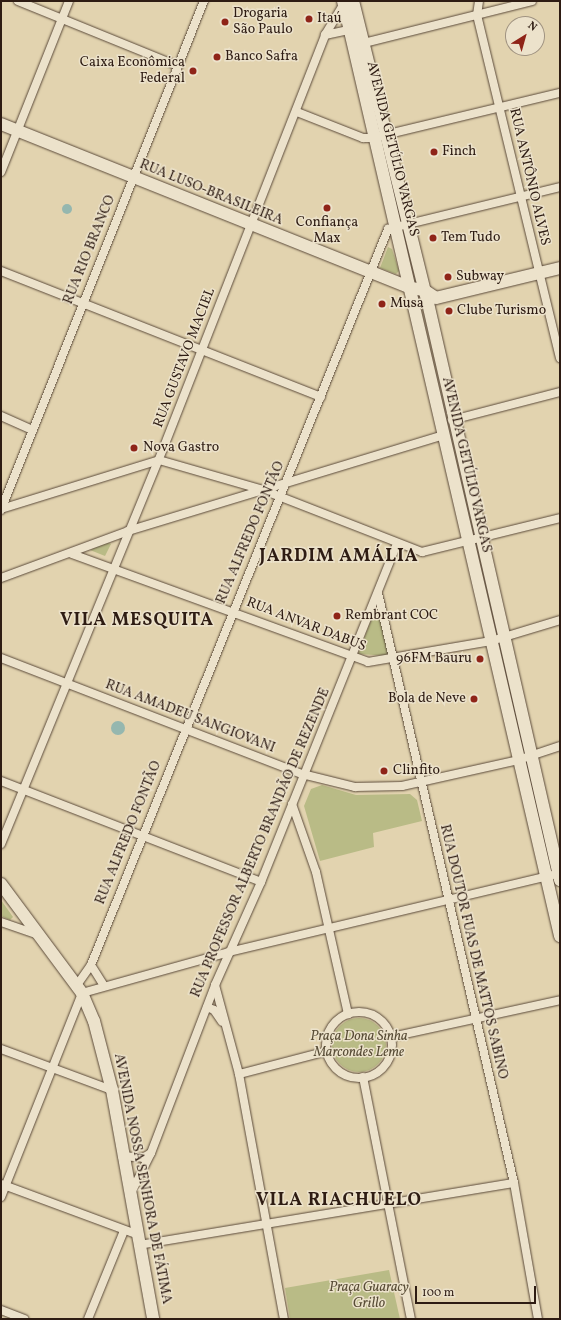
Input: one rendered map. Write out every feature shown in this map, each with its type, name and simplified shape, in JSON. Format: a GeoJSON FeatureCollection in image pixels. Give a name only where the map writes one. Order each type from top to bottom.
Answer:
{"type":"FeatureCollection","features":[{"type":"Feature","properties":{"kind":"main road","name":"AVENIDA GETÚLIO VARGAS"},"geometry":{"type":"LineString","coordinates":[[346,2],[348,30],[372,138],[411,288],[444,435],[474,541]]}},
{"type":"Feature","properties":{"kind":"main road","name":"AVENIDA GETÚLIO VARGAS"},"geometry":{"type":"LineString","coordinates":[[346,2],[364,43],[424,290]]}},
{"type":"Feature","properties":{"kind":"main road","name":"RUA LUSO-BRASILEIRA"},"geometry":{"type":"LineString","coordinates":[[1,124],[369,272],[411,288],[424,290]]}},
{"type":"Feature","properties":{"kind":"main road"},"geometry":{"type":"LineString","coordinates":[[415,306],[560,268]]}},
{"type":"Feature","properties":{"kind":"main road"},"geometry":{"type":"LineString","coordinates":[[424,290],[432,301]]}},
{"type":"Feature","properties":{"kind":"main road","name":"AVENIDA GETÚLIO VARGAS"},"geometry":{"type":"LineString","coordinates":[[432,301],[474,541],[496,639],[518,760],[560,936]]}},
{"type":"Feature","properties":{"kind":"main road","name":"AVENIDA GETÚLIO VARGAS"},"geometry":{"type":"LineString","coordinates":[[496,639],[529,754],[559,876]]}},
{"type":"Feature","properties":{"kind":"main road","name":"AVENIDA NOSSA SENHORA DE FÁTIMA"},"geometry":{"type":"LineString","coordinates":[[1,884],[80,989],[94,1021],[112,1090],[122,1156],[153,1319]]}},
{"type":"Feature","properties":{"kind":"street"},"geometry":{"type":"LineString","coordinates":[[18,1],[178,66]]}},
{"type":"Feature","properties":{"kind":"street"},"geometry":{"type":"LineString","coordinates":[[1,172],[69,1]]}},
{"type":"Feature","properties":{"kind":"street","name":"RUA RIO BRANCO"},"geometry":{"type":"LineString","coordinates":[[1,509],[204,1]]}},
{"type":"Feature","properties":{"kind":"street","name":"RUA ANTÔNIO ALVES"},"geometry":{"type":"LineString","coordinates":[[479,1],[477,15],[538,274],[560,358]]}},
{"type":"Feature","properties":{"kind":"street"},"geometry":{"type":"LineString","coordinates":[[364,43],[532,1]]}},
{"type":"Feature","properties":{"kind":"street","name":"RUA GUSTAVO MACIEL"},"geometry":{"type":"LineString","coordinates":[[1,844],[111,570],[159,460],[297,112],[325,35],[346,2]]}},
{"type":"Feature","properties":{"kind":"street"},"geometry":{"type":"LineString","coordinates":[[325,35],[348,30]]}},
{"type":"Feature","properties":{"kind":"street"},"geometry":{"type":"LineString","coordinates":[[297,112],[363,138],[372,138],[560,93]]}},
{"type":"Feature","properties":{"kind":"street"},"geometry":{"type":"LineString","coordinates":[[395,228],[560,187]]}},
{"type":"Feature","properties":{"kind":"street","name":"RUA ALFREDO FONTÃO"},"geometry":{"type":"LineString","coordinates":[[1,1197],[3,1185],[231,611],[288,482],[369,272],[388,229],[395,228]]}},
{"type":"Feature","properties":{"kind":"street"},"geometry":{"type":"LineString","coordinates":[[1,271],[321,397]]}},
{"type":"Feature","properties":{"kind":"street"},"geometry":{"type":"LineString","coordinates":[[452,420],[560,392]]}},
{"type":"Feature","properties":{"kind":"street"},"geometry":{"type":"LineString","coordinates":[[1,416],[33,430]]}},
{"type":"Feature","properties":{"kind":"street"},"geometry":{"type":"LineString","coordinates":[[1,578],[72,554],[128,531],[444,435]]}},
{"type":"Feature","properties":{"kind":"street"},"geometry":{"type":"LineString","coordinates":[[1,509],[159,460],[263,490],[397,544],[422,552],[474,541],[560,518]]}},
{"type":"Feature","properties":{"kind":"street","name":"RUA PROFESSOR ALBERTO BRANDÃO DE REZENDE"},"geometry":{"type":"LineString","coordinates":[[130,1196],[151,1153],[215,985],[260,882],[292,804],[302,774],[352,659],[397,544]]}},
{"type":"Feature","properties":{"kind":"street","name":"RUA ANVAR DABUS"},"geometry":{"type":"LineString","coordinates":[[72,554],[111,570],[231,611],[352,659],[368,662],[394,660],[496,639],[560,620]]}},
{"type":"Feature","properties":{"kind":"street","name":"RUA DOUTOR FUAS DE MATTOS SABINO"},"geometry":{"type":"LineString","coordinates":[[378,593],[394,660],[419,782],[449,902],[514,1183],[538,1319]]}},
{"type":"Feature","properties":{"kind":"street","name":"RUA AMADEU SANGIOVANI"},"geometry":{"type":"LineString","coordinates":[[1,658],[302,774],[355,787],[419,782],[518,760],[529,754],[560,746]]}},
{"type":"Feature","properties":{"kind":"street"},"geometry":{"type":"LineString","coordinates":[[1,781],[260,882]]}},
{"type":"Feature","properties":{"kind":"street"},"geometry":{"type":"LineString","coordinates":[[292,804],[305,833],[331,930],[348,1014]]}},
{"type":"Feature","properties":{"kind":"street"},"geometry":{"type":"LineString","coordinates":[[80,989],[230,952],[331,930],[559,876]]}},
{"type":"Feature","properties":{"kind":"street"},"geometry":{"type":"LineString","coordinates":[[1,922],[38,935]]}},
{"type":"Feature","properties":{"kind":"street"},"geometry":{"type":"LineString","coordinates":[[91,965],[103,984]]}},
{"type":"Feature","properties":{"kind":"street"},"geometry":{"type":"LineString","coordinates":[[215,985],[239,1074],[268,1223],[284,1319]]}},
{"type":"Feature","properties":{"kind":"street"},"geometry":{"type":"LineString","coordinates":[[391,1037],[477,1021],[560,1000]]}},
{"type":"Feature","properties":{"kind":"street"},"geometry":{"type":"LineString","coordinates":[[207,1007],[216,1013],[227,1029]]}},
{"type":"Feature","properties":{"kind":"street"},"geometry":{"type":"LineString","coordinates":[[348,1014],[374,1016],[385,1025],[391,1037],[386,1063],[363,1077],[343,1073],[332,1064],[326,1051],[332,1025],[348,1014]]}},
{"type":"Feature","properties":{"kind":"street"},"geometry":{"type":"LineString","coordinates":[[1,1049],[112,1090]]}},
{"type":"Feature","properties":{"kind":"street"},"geometry":{"type":"LineString","coordinates":[[239,1074],[326,1051]]}},
{"type":"Feature","properties":{"kind":"street"},"geometry":{"type":"LineString","coordinates":[[363,1077],[390,1204],[411,1319]]}},
{"type":"Feature","properties":{"kind":"street"},"geometry":{"type":"LineString","coordinates":[[122,1156],[143,1158],[151,1153]]}},
{"type":"Feature","properties":{"kind":"street"},"geometry":{"type":"LineString","coordinates":[[3,1185],[124,1231],[138,1240],[268,1223],[514,1183]]}},
{"type":"Feature","properties":{"kind":"street"},"geometry":{"type":"LineString","coordinates":[[88,1319],[124,1231]]}},
{"type":"Feature","properties":{"kind":"street"},"geometry":{"type":"LineString","coordinates":[[1,1310],[24,1319]]}},
{"type":"Feature","properties":{"kind":"green space"},"geometry":{"type":"Polygon","coordinates":[[[388,247],[392,249],[399,271],[396,274],[380,268],[388,247]]]}},
{"type":"Feature","properties":{"kind":"green space"},"geometry":{"type":"Polygon","coordinates":[[[107,542],[111,544],[105,556],[90,550],[107,542]]]}},
{"type":"Feature","properties":{"kind":"green space"},"geometry":{"type":"Polygon","coordinates":[[[377,605],[390,656],[358,654],[377,605]]]}},
{"type":"Feature","properties":{"kind":"green space"},"geometry":{"type":"Polygon","coordinates":[[[322,785],[356,795],[410,794],[417,800],[422,821],[373,833],[374,847],[320,861],[304,806],[311,789],[322,785]]]}},
{"type":"Feature","properties":{"kind":"green space"},"geometry":{"type":"Polygon","coordinates":[[[1,900],[13,917],[10,920],[1,916],[1,900]]]}},
{"type":"Feature","properties":{"kind":"green space","name":"Praça Dona Sinha Marcondes Leme"},"geometry":{"type":"Polygon","coordinates":[[[354,1018],[364,1018],[374,1022],[382,1030],[386,1040],[386,1050],[382,1060],[374,1068],[364,1072],[354,1072],[344,1068],[336,1060],[332,1050],[332,1040],[336,1030],[344,1022],[354,1018]]]}},
{"type":"Feature","properties":{"kind":"green space","name":"Praça Guaracy Grillo"},"geometry":{"type":"Polygon","coordinates":[[[389,1270],[400,1319],[290,1319],[285,1288],[389,1270]]]}},
{"type":"Feature","properties":{"kind":"water"},"geometry":{"type":"Polygon","coordinates":[[[65,204],[69,204],[72,209],[69,214],[65,214],[62,211],[62,207],[65,204]]]}},
{"type":"Feature","properties":{"kind":"water"},"geometry":{"type":"Polygon","coordinates":[[[118,721],[123,723],[125,728],[123,733],[118,735],[113,733],[111,728],[113,723],[118,721]]]}},
{"type":"Feature","properties":{"kind":"place","name":"Itaú"},"geometry":{"type":"Point","coordinates":[309,19]}},
{"type":"Feature","properties":{"kind":"place","name":"Drogaria São Paulo"},"geometry":{"type":"Point","coordinates":[225,22]}},
{"type":"Feature","properties":{"kind":"place","name":"Banco Safra"},"geometry":{"type":"Point","coordinates":[217,57]}},
{"type":"Feature","properties":{"kind":"place","name":"Caixa Econômica Federal"},"geometry":{"type":"Point","coordinates":[193,71]}},
{"type":"Feature","properties":{"kind":"place","name":"Finch"},"geometry":{"type":"Point","coordinates":[434,152]}},
{"type":"Feature","properties":{"kind":"place","name":"Confiança Max"},"geometry":{"type":"Point","coordinates":[327,208]}},
{"type":"Feature","properties":{"kind":"place","name":"Tem Tudo"},"geometry":{"type":"Point","coordinates":[433,238]}},
{"type":"Feature","properties":{"kind":"place","name":"Subway"},"geometry":{"type":"Point","coordinates":[448,277]}},
{"type":"Feature","properties":{"kind":"place","name":"Musa"},"geometry":{"type":"Point","coordinates":[382,304]}},
{"type":"Feature","properties":{"kind":"place","name":"Clube Turismo"},"geometry":{"type":"Point","coordinates":[449,311]}},
{"type":"Feature","properties":{"kind":"place","name":"Nova Gastro"},"geometry":{"type":"Point","coordinates":[134,448]}},
{"type":"Feature","properties":{"kind":"place","name":"Rembrant COC"},"geometry":{"type":"Point","coordinates":[337,616]}},
{"type":"Feature","properties":{"kind":"place","name":"96FM Bauru"},"geometry":{"type":"Point","coordinates":[480,659]}},
{"type":"Feature","properties":{"kind":"place","name":"Bola de Neve"},"geometry":{"type":"Point","coordinates":[474,699]}},
{"type":"Feature","properties":{"kind":"place","name":"Clinfito"},"geometry":{"type":"Point","coordinates":[384,771]}},
{"type":"Feature","properties":{"kind":"district","name":"JARDIM AMÁLIA"},"geometry":{"type":"Point","coordinates":[339,557]}},
{"type":"Feature","properties":{"kind":"district","name":"VILA MESQUITA"},"geometry":{"type":"Point","coordinates":[137,621]}},
{"type":"Feature","properties":{"kind":"district","name":"VILA RIACHUELO"},"geometry":{"type":"Point","coordinates":[339,1201]}}]}
